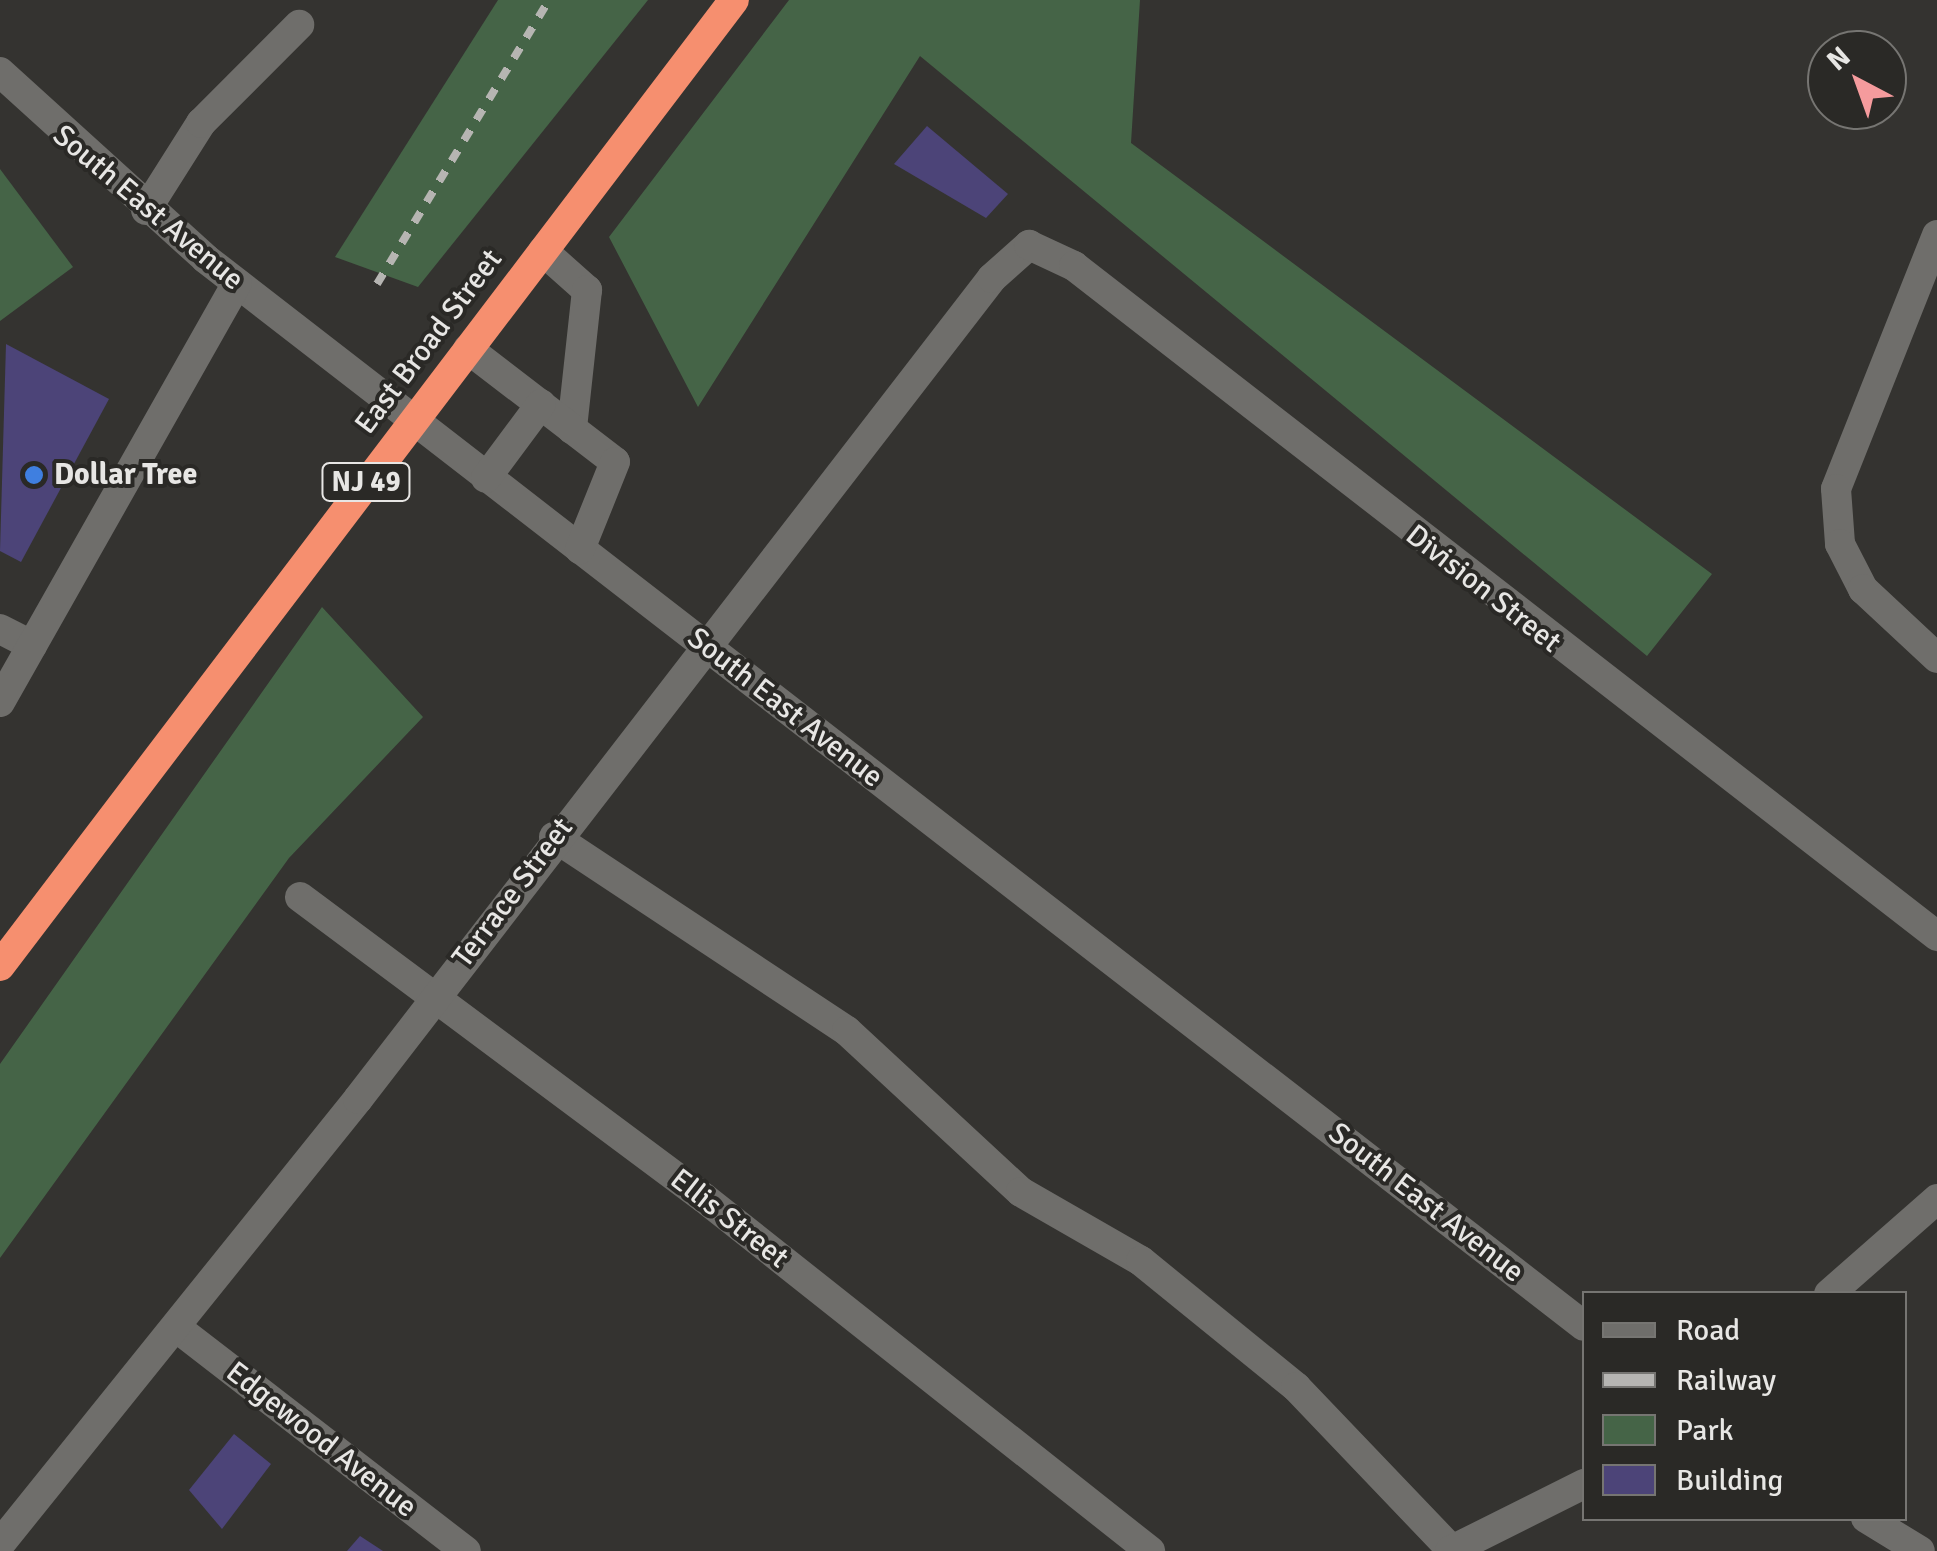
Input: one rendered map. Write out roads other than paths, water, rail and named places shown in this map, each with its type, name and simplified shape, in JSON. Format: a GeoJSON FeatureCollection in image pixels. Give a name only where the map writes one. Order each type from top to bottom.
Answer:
{"type":"FeatureCollection","features":[{"type":"Feature","properties":{"kind":"highway","name":"East Broad Street"},"geometry":{"type":"LineString","coordinates":[[0,966],[734,0]]}},
{"type":"Feature","properties":{"kind":"street"},"geometry":{"type":"LineString","coordinates":[[146,210],[201,123],[299,24]]}},
{"type":"Feature","properties":{"kind":"street","name":"South East Avenue"},"geometry":{"type":"LineString","coordinates":[[0,72],[146,210],[237,284],[1582,1324]]}},
{"type":"Feature","properties":{"kind":"street"},"geometry":{"type":"LineString","coordinates":[[1937,235],[1836,489],[1840,544],[1864,589],[1937,658]]}},
{"type":"Feature","properties":{"kind":"street","name":"Terrace Street"},"geometry":{"type":"LineString","coordinates":[[0,1544],[176,1328],[992,278],[1030,245]]}},
{"type":"Feature","properties":{"kind":"street","name":"Division Street"},"geometry":{"type":"LineString","coordinates":[[1030,245],[1074,266],[1937,936]]}},
{"type":"Feature","properties":{"kind":"street"},"geometry":{"type":"LineString","coordinates":[[543,250],[587,290],[572,429]]}},
{"type":"Feature","properties":{"kind":"street"},"geometry":{"type":"LineString","coordinates":[[0,702],[237,284]]}},
{"type":"Feature","properties":{"kind":"street"},"geometry":{"type":"LineString","coordinates":[[468,348],[615,462],[580,550]]}},
{"type":"Feature","properties":{"kind":"street"},"geometry":{"type":"LineString","coordinates":[[486,478],[541,404]]}},
{"type":"Feature","properties":{"kind":"street"},"geometry":{"type":"LineString","coordinates":[[0,629],[32,646]]}},
{"type":"Feature","properties":{"kind":"street"},"geometry":{"type":"LineString","coordinates":[[554,838],[847,1031],[1021,1192],[1141,1261],[1296,1386],[1461,1548],[1582,1485]]}},
{"type":"Feature","properties":{"kind":"street","name":"Ellis Street"},"geometry":{"type":"LineString","coordinates":[[300,897],[1150,1551]]}},
{"type":"Feature","properties":{"kind":"street"},"geometry":{"type":"LineString","coordinates":[[1831,1291],[1937,1200]]}},
{"type":"Feature","properties":{"kind":"street","name":"Edgewood Avenue"},"geometry":{"type":"LineString","coordinates":[[176,1328],[466,1551]]}},
{"type":"Feature","properties":{"kind":"street"},"geometry":{"type":"LineString","coordinates":[[1871,1521],[1920,1551]]}},
{"type":"Feature","properties":{"kind":"railway"},"geometry":{"type":"LineString","coordinates":[[377,284],[549,0]]}},
{"type":"Feature","properties":{"kind":"place","name":"Dollar Tree"},"geometry":{"type":"Point","coordinates":[34,475]}}]}
